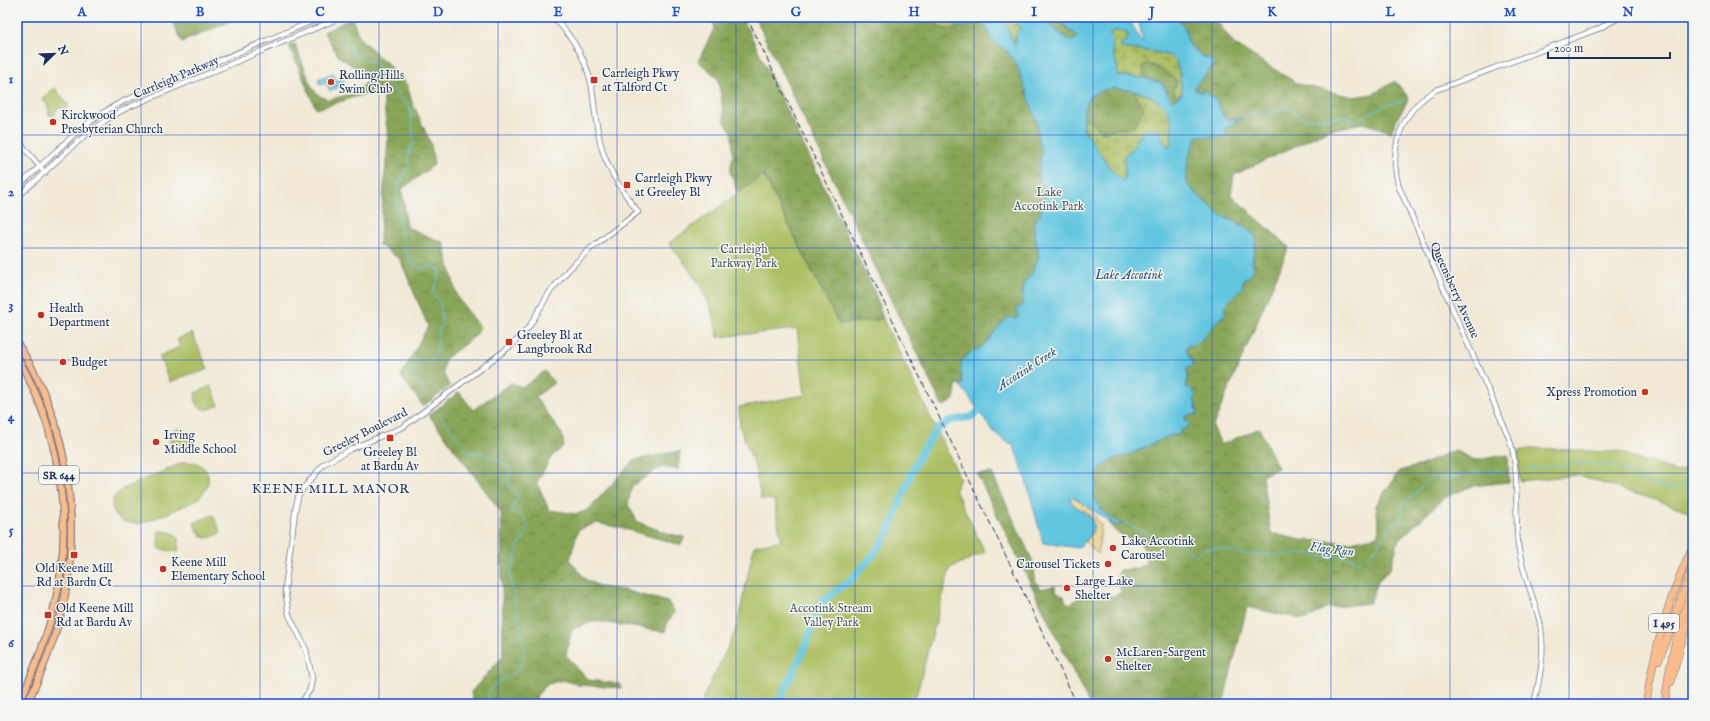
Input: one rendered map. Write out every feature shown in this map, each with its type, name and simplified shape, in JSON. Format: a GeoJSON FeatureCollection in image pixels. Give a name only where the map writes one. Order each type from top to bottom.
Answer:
{"type":"FeatureCollection","features":[{"type":"Feature","properties":{"kind":"highway","name":"I 495"},"geometry":{"type":"LineString","coordinates":[[1647,704],[1651,675],[1664,623],[1678,581],[1693,546]]}},
{"type":"Feature","properties":{"kind":"highway","name":"I 495"},"geometry":{"type":"LineString","coordinates":[[1647,704],[1665,640],[1693,564]]}},
{"type":"Feature","properties":{"kind":"highway","name":"I 495"},"geometry":{"type":"LineString","coordinates":[[1666,704],[1672,654],[1683,614],[1693,587]]}},
{"type":"Feature","properties":{"kind":"highway","name":"I 495"},"geometry":{"type":"LineString","coordinates":[[1666,704],[1680,648],[1693,607]]}},
{"type":"Feature","properties":{"kind":"main road","name":"SR 644"},"geometry":{"type":"LineString","coordinates":[[17,343],[37,379],[51,414],[65,468],[70,510],[71,543],[67,585],[52,644],[27,704]]}},
{"type":"Feature","properties":{"kind":"main road","name":"SR 644"},"geometry":{"type":"LineString","coordinates":[[17,356],[37,398],[52,442],[61,490],[63,544],[59,583],[49,627],[38,661],[18,704]]}},
{"type":"Feature","properties":{"kind":"street","name":"Carrleigh Parkway"},"geometry":{"type":"LineString","coordinates":[[17,187],[84,126],[112,107],[322,17]]}},
{"type":"Feature","properties":{"kind":"street","name":"Carrleigh Parkway"},"geometry":{"type":"LineString","coordinates":[[17,197],[89,132],[122,110],[342,17]]}},
{"type":"Feature","properties":{"kind":"street","name":"Greeley Boulevard"},"geometry":{"type":"LineString","coordinates":[[300,704],[310,690],[312,678],[306,649],[289,615],[285,589],[294,512],[301,491],[324,464],[351,449],[403,427],[512,345],[529,327],[549,293],[569,269],[591,248],[638,212],[616,179],[605,158],[597,129],[592,88],[583,59],[571,38],[553,17]]}},
{"type":"Feature","properties":{"kind":"street","name":"Queensberry Avenue"},"geometry":{"type":"LineString","coordinates":[[1534,704],[1542,661],[1542,636],[1518,545],[1514,451],[1399,186],[1394,167],[1396,145],[1402,126],[1411,111],[1420,101],[1432,92],[1598,29],[1620,17]]}},
{"type":"Feature","properties":{"kind":"street"},"geometry":{"type":"LineString","coordinates":[[17,139],[45,173]]}},
{"type":"Feature","properties":{"kind":"green space"},"geometry":{"type":"Polygon","coordinates":[[[171,17],[241,17],[182,42],[171,17]]]}},
{"type":"Feature","properties":{"kind":"green space"},"geometry":{"type":"Polygon","coordinates":[[[710,17],[742,17],[875,293],[883,319],[839,324],[764,175],[738,193],[730,172],[733,154],[732,132],[725,123],[718,78],[698,61],[715,27],[710,17]]]}},
{"type":"Feature","properties":{"kind":"green space"},"geometry":{"type":"Polygon","coordinates":[[[755,17],[932,17],[940,28],[948,29],[981,22],[986,27],[992,40],[1007,51],[1017,65],[1037,121],[1038,139],[1042,153],[1039,174],[1045,200],[1039,216],[1034,222],[1035,239],[1039,256],[1031,275],[1024,283],[1022,305],[1017,309],[1019,316],[992,335],[984,345],[967,355],[961,376],[963,385],[957,384],[954,398],[951,402],[942,406],[755,17]]]}},
{"type":"Feature","properties":{"kind":"green space"},"geometry":{"type":"Polygon","coordinates":[[[932,17],[953,17],[957,24],[961,27],[952,29],[940,28],[932,17]]]}},
{"type":"Feature","properties":{"kind":"green space"},"geometry":{"type":"Polygon","coordinates":[[[997,17],[1013,17],[1020,29],[1017,33],[1015,48],[1007,27],[997,17]]]}},
{"type":"Feature","properties":{"kind":"green space"},"geometry":{"type":"Polygon","coordinates":[[[1040,17],[1062,17],[1063,18],[1059,21],[1078,37],[1073,41],[1067,39],[1040,17]]]}},
{"type":"Feature","properties":{"kind":"green space"},"geometry":{"type":"Polygon","coordinates":[[[1176,17],[1214,17],[1234,44],[1298,84],[1353,97],[1373,94],[1395,81],[1409,98],[1391,132],[1363,123],[1329,130],[1234,175],[1231,195],[1289,247],[1213,426],[1221,445],[1259,428],[1278,468],[1262,476],[1271,533],[1301,540],[1351,542],[1377,536],[1379,529],[1376,505],[1399,471],[1422,465],[1454,450],[1475,460],[1508,455],[1509,482],[1472,486],[1444,498],[1399,540],[1390,569],[1378,581],[1370,603],[1325,608],[1306,620],[1247,607],[1223,704],[1089,704],[977,474],[992,473],[1034,564],[1035,579],[1040,589],[1055,586],[1057,593],[1064,596],[1066,602],[1071,604],[1081,595],[1090,592],[1112,597],[1122,592],[1117,583],[1119,570],[1135,569],[1146,563],[1145,551],[1140,542],[1125,537],[1112,528],[1108,519],[1115,525],[1117,523],[1100,508],[1093,495],[1097,482],[1095,478],[1103,465],[1107,465],[1110,460],[1133,453],[1171,435],[1178,435],[1180,431],[1190,425],[1186,421],[1185,416],[1189,414],[1196,415],[1197,408],[1195,401],[1186,388],[1188,376],[1186,368],[1194,364],[1186,351],[1187,346],[1200,340],[1214,324],[1223,317],[1225,305],[1242,288],[1243,280],[1246,279],[1254,268],[1253,260],[1255,237],[1241,224],[1220,215],[1189,187],[1185,179],[1188,159],[1197,136],[1227,136],[1224,132],[1226,128],[1234,124],[1235,121],[1241,120],[1241,118],[1229,120],[1224,117],[1215,98],[1206,94],[1204,90],[1199,92],[1195,90],[1195,86],[1213,66],[1208,58],[1203,57],[1190,46],[1187,42],[1186,30],[1176,17]]]}},
{"type":"Feature","properties":{"kind":"green space"},"geometry":{"type":"Polygon","coordinates":[[[352,18],[360,39],[375,52],[378,57],[386,62],[395,74],[407,85],[413,106],[431,144],[434,165],[402,189],[407,227],[444,243],[457,297],[480,327],[475,336],[445,359],[443,373],[450,386],[423,406],[401,376],[428,326],[400,259],[379,245],[388,138],[382,89],[316,109],[289,45],[295,44],[312,88],[320,96],[328,100],[352,93],[363,87],[368,76],[338,56],[324,32],[352,18]]]}},
{"type":"Feature","properties":{"kind":"green space"},"geometry":{"type":"Polygon","coordinates":[[[1113,31],[1126,31],[1126,43],[1121,48],[1157,52],[1171,56],[1176,61],[1180,74],[1182,94],[1178,95],[1176,99],[1173,87],[1176,87],[1177,81],[1163,70],[1146,63],[1142,67],[1144,74],[1143,78],[1119,76],[1117,73],[1110,34],[1113,31]]]}},
{"type":"Feature","properties":{"kind":"green space"},"geometry":{"type":"Polygon","coordinates":[[[1146,63],[1163,70],[1177,81],[1176,87],[1173,87],[1176,99],[1172,101],[1162,83],[1143,78],[1144,74],[1142,67],[1146,63]]]}},
{"type":"Feature","properties":{"kind":"green space"},"geometry":{"type":"Polygon","coordinates":[[[55,88],[69,106],[63,111],[60,107],[54,112],[56,115],[53,116],[49,115],[48,106],[42,98],[55,88]]]}},
{"type":"Feature","properties":{"kind":"green space"},"geometry":{"type":"Polygon","coordinates":[[[1113,88],[1133,91],[1144,108],[1134,127],[1110,130],[1101,133],[1095,125],[1084,118],[1085,105],[1095,94],[1106,89],[1113,88]]]}},
{"type":"Feature","properties":{"kind":"green space"},"geometry":{"type":"Polygon","coordinates":[[[1133,91],[1162,103],[1170,116],[1172,134],[1170,147],[1166,145],[1158,129],[1140,135],[1133,147],[1124,156],[1125,172],[1123,181],[1112,171],[1084,130],[1084,118],[1095,125],[1101,133],[1110,130],[1134,127],[1144,108],[1133,91]]]}},
{"type":"Feature","properties":{"kind":"green space","name":"Accotink Stream Valley Park"},"geometry":{"type":"Polygon","coordinates":[[[763,175],[839,324],[883,319],[960,478],[955,490],[985,552],[950,568],[914,704],[709,704],[702,700],[736,630],[754,546],[781,540],[774,500],[761,499],[755,468],[740,427],[739,407],[805,395],[797,329],[718,337],[715,322],[706,297],[694,276],[669,243],[763,175]]]}},
{"type":"Feature","properties":{"kind":"green space"},"geometry":{"type":"Polygon","coordinates":[[[192,333],[208,369],[193,375],[192,373],[170,382],[159,356],[180,347],[177,339],[192,333]]]}},
{"type":"Feature","properties":{"kind":"green space"},"geometry":{"type":"Polygon","coordinates":[[[545,371],[554,383],[535,397],[562,434],[564,446],[551,457],[537,482],[549,510],[577,514],[588,510],[634,460],[680,451],[678,470],[661,467],[632,486],[628,505],[638,522],[669,534],[685,537],[680,545],[621,528],[596,523],[578,530],[570,560],[585,579],[601,587],[623,590],[668,602],[675,612],[667,624],[665,632],[595,621],[572,629],[566,655],[588,680],[620,684],[621,688],[579,685],[563,680],[548,684],[537,695],[535,702],[541,704],[473,704],[471,692],[503,656],[501,512],[429,415],[459,392],[473,410],[511,383],[523,387],[545,371]]]}},
{"type":"Feature","properties":{"kind":"green space"},"geometry":{"type":"Polygon","coordinates":[[[211,386],[219,405],[213,408],[202,409],[196,404],[195,393],[211,386]]]}},
{"type":"Feature","properties":{"kind":"green space"},"geometry":{"type":"Polygon","coordinates":[[[181,429],[185,432],[191,445],[177,450],[172,447],[167,433],[181,429]]]}},
{"type":"Feature","properties":{"kind":"green space"},"geometry":{"type":"Polygon","coordinates":[[[1535,448],[1607,452],[1618,451],[1644,462],[1651,461],[1675,472],[1693,467],[1693,510],[1692,512],[1577,475],[1520,481],[1518,451],[1535,448]]]}},
{"type":"Feature","properties":{"kind":"green space"},"geometry":{"type":"Polygon","coordinates":[[[184,462],[199,464],[207,472],[207,485],[205,491],[199,498],[142,523],[129,523],[116,515],[112,509],[112,502],[122,489],[184,462]]]}},
{"type":"Feature","properties":{"kind":"green space"},"geometry":{"type":"Polygon","coordinates":[[[213,515],[221,533],[207,538],[204,537],[199,533],[194,523],[213,515]]]}},
{"type":"Feature","properties":{"kind":"green space"},"geometry":{"type":"Polygon","coordinates":[[[159,531],[170,532],[176,535],[179,541],[178,552],[159,549],[159,531]]]}},
{"type":"Feature","properties":{"kind":"sand"},"geometry":{"type":"Polygon","coordinates":[[[1072,498],[1089,508],[1101,524],[1098,554],[1085,542],[1092,532],[1092,520],[1088,513],[1073,504],[1070,500],[1072,498]]]}},
{"type":"Feature","properties":{"kind":"water","name":"Lake Accotink"},"geometry":{"type":"Polygon","coordinates":[[[953,17],[997,17],[1007,27],[1015,46],[1017,33],[1020,29],[1013,17],[1040,17],[1067,39],[1073,41],[1078,37],[1058,19],[1062,17],[1094,17],[1099,20],[1102,17],[1128,17],[1141,41],[1143,42],[1138,17],[1176,17],[1186,30],[1187,42],[1190,46],[1203,57],[1213,61],[1213,66],[1195,86],[1195,90],[1199,92],[1207,90],[1206,94],[1215,98],[1224,117],[1229,120],[1242,118],[1226,128],[1225,132],[1227,137],[1197,136],[1188,159],[1186,179],[1189,187],[1220,215],[1241,224],[1256,237],[1252,263],[1254,268],[1246,279],[1243,280],[1242,288],[1225,305],[1225,314],[1202,339],[1195,344],[1187,346],[1186,351],[1194,364],[1186,368],[1188,376],[1186,388],[1190,388],[1196,395],[1194,398],[1197,411],[1196,415],[1189,414],[1185,417],[1186,421],[1190,425],[1180,431],[1178,435],[1171,435],[1133,453],[1110,460],[1107,465],[1103,465],[1095,478],[1097,486],[1094,492],[1094,498],[1097,504],[1107,515],[1124,524],[1115,525],[1075,498],[1070,499],[1072,503],[1090,517],[1093,522],[1091,534],[1079,548],[1043,543],[1025,477],[1013,444],[1005,441],[997,435],[958,384],[963,385],[961,366],[965,357],[985,344],[1000,325],[1007,319],[1010,317],[1015,319],[1019,316],[1017,309],[1022,305],[1024,283],[1031,275],[1039,256],[1034,222],[1039,216],[1045,200],[1039,174],[1042,153],[1038,139],[1037,121],[1017,65],[1007,51],[992,40],[986,27],[981,22],[961,27],[957,24],[953,17]],[[1113,31],[1110,34],[1113,54],[1117,65],[1117,73],[1119,76],[1143,78],[1162,83],[1172,101],[1182,94],[1180,74],[1176,61],[1171,56],[1157,52],[1121,48],[1121,43],[1127,41],[1128,35],[1126,31],[1113,31]],[[1113,88],[1103,90],[1090,96],[1084,108],[1084,130],[1112,171],[1123,181],[1125,172],[1124,156],[1145,131],[1158,129],[1166,145],[1170,147],[1172,132],[1171,119],[1167,109],[1151,96],[1140,92],[1113,88]]]}},
{"type":"Feature","properties":{"kind":"water"},"geometry":{"type":"Polygon","coordinates":[[[333,73],[336,81],[343,78],[345,84],[330,91],[326,83],[320,85],[318,79],[333,73]]]}},
{"type":"Feature","properties":{"kind":"waterway"},"geometry":{"type":"LineString","coordinates":[[342,27],[354,55],[376,64],[385,80],[392,86],[400,98],[410,105],[414,142],[407,158],[410,165],[395,189],[399,221],[405,250],[412,263],[423,270],[430,265],[441,271],[433,292],[441,306],[442,325],[438,332],[438,352],[430,360],[410,371],[428,397]]}},
{"type":"Feature","properties":{"kind":"waterway"},"geometry":{"type":"LineString","coordinates":[[1242,118],[1252,112],[1269,113],[1286,107],[1302,118],[1330,119],[1342,116],[1354,121],[1383,106],[1406,100]]}},
{"type":"Feature","properties":{"kind":"waterway","name":"Accotink Creek"},"geometry":{"type":"LineString","coordinates":[[778,704],[804,649],[821,602],[851,580],[873,555],[889,531],[914,467],[923,449],[938,429],[949,421],[971,417],[985,406]]}},
{"type":"Feature","properties":{"kind":"waterway"},"geometry":{"type":"LineString","coordinates":[[438,412],[468,452],[486,454],[508,466],[511,473],[507,480],[511,489],[516,492],[518,497],[510,511],[523,516],[527,525],[526,534],[519,544],[510,576],[525,654],[521,666],[490,690],[487,696],[487,704]]}},
{"type":"Feature","properties":{"kind":"waterway","name":"Flag Run"},"geometry":{"type":"LineString","coordinates":[[1525,469],[1583,463],[1621,468],[1646,483],[1667,489],[1689,486],[1693,483]]}},
{"type":"Feature","properties":{"kind":"waterway","name":"Flag Run"},"geometry":{"type":"LineString","coordinates":[[1124,524],[1130,525],[1158,540],[1180,543],[1191,553],[1197,554],[1206,548],[1218,548],[1244,554],[1292,555],[1307,553],[1324,557],[1349,557],[1359,561],[1375,550],[1389,527],[1401,518],[1403,504],[1432,477],[1453,477],[1472,473],[1506,471]]}},
{"type":"Feature","properties":{"kind":"railway"},"geometry":{"type":"LineString","coordinates":[[747,17],[1077,704]]}},
{"type":"Feature","properties":{"kind":"place","name":"Carrleigh Pkwy at Talford Ct"},"geometry":{"type":"Point","coordinates":[594,80]}},
{"type":"Feature","properties":{"kind":"place","name":"Rolling Hills Swim Club"},"geometry":{"type":"Point","coordinates":[331,82]}},
{"type":"Feature","properties":{"kind":"place","name":"Kirckwood Presbyterian Church"},"geometry":{"type":"Point","coordinates":[53,122]}},
{"type":"Feature","properties":{"kind":"place","name":"Carrleigh Pkwy at Greeley Bl"},"geometry":{"type":"Point","coordinates":[627,185]}},
{"type":"Feature","properties":{"kind":"place","name":"Health Department"},"geometry":{"type":"Point","coordinates":[41,315]}},
{"type":"Feature","properties":{"kind":"place","name":"Greeley Bl at Langbrook Rd"},"geometry":{"type":"Point","coordinates":[509,342]}},
{"type":"Feature","properties":{"kind":"place","name":"Budget"},"geometry":{"type":"Point","coordinates":[63,362]}},
{"type":"Feature","properties":{"kind":"place","name":"Xpress Promotion"},"geometry":{"type":"Point","coordinates":[1645,392]}},
{"type":"Feature","properties":{"kind":"place","name":"Greeley Bl at Bardu Av"},"geometry":{"type":"Point","coordinates":[390,438]}},
{"type":"Feature","properties":{"kind":"place","name":"Irving Middle School"},"geometry":{"type":"Point","coordinates":[156,442]}},
{"type":"Feature","properties":{"kind":"place","name":"Lake Accotink Carousel"},"geometry":{"type":"Point","coordinates":[1113,548]}},
{"type":"Feature","properties":{"kind":"place","name":"Old Keene Mill Rd at Bardu Ct"},"geometry":{"type":"Point","coordinates":[74,555]}},
{"type":"Feature","properties":{"kind":"place","name":"Carousel Tickets"},"geometry":{"type":"Point","coordinates":[1108,564]}},
{"type":"Feature","properties":{"kind":"place","name":"Keene Mill Elementary School"},"geometry":{"type":"Point","coordinates":[163,569]}},
{"type":"Feature","properties":{"kind":"place","name":"Large Lake Shelter"},"geometry":{"type":"Point","coordinates":[1067,588]}},
{"type":"Feature","properties":{"kind":"place","name":"Old Keene Mill Rd at Bardu Av"},"geometry":{"type":"Point","coordinates":[48,615]}},
{"type":"Feature","properties":{"kind":"place","name":"McLaren-Sargent Shelter"},"geometry":{"type":"Point","coordinates":[1108,659]}},
{"type":"Feature","properties":{"kind":"district","name":"KEENE MILL MANOR"},"geometry":{"type":"Point","coordinates":[331,488]}},
{"type":"Feature","properties":{"kind":"park label","name":"Lake Accotink Park"},"geometry":{"type":"Point","coordinates":[1049,199]}},
{"type":"Feature","properties":{"kind":"park label","name":"Carrleigh Parkway Park"},"geometry":{"type":"Point","coordinates":[744,256]}}]}
